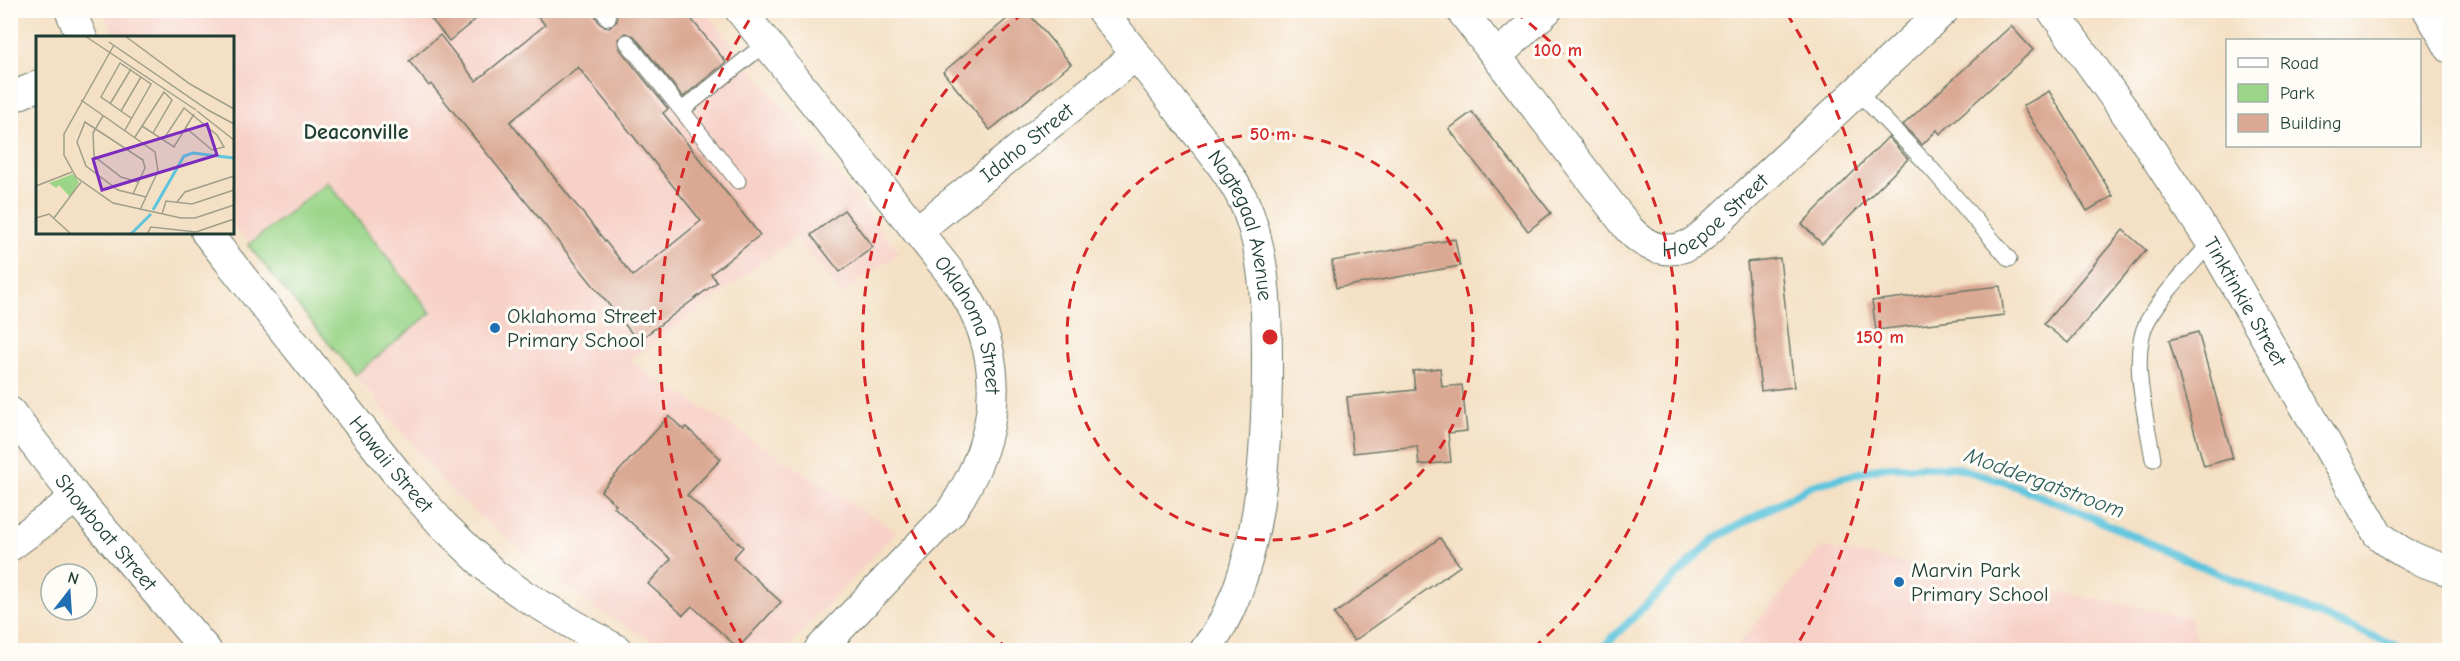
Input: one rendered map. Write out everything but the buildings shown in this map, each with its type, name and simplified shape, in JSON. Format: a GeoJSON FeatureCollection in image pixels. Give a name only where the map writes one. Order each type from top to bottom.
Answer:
{"type":"FeatureCollection","features":[{"type":"Feature","properties":{"kind":"street"},"geometry":{"type":"LineString","coordinates":[[70,10],[81,36]]}},
{"type":"Feature","properties":{"kind":"street","name":"Oklahoma Street"},"geometry":{"type":"LineString","coordinates":[[740,10],[949,271],[974,308],[984,335],[990,362],[993,390],[991,417],[977,468],[965,491],[950,513],[819,651]]}},
{"type":"Feature","properties":{"kind":"street","name":"Nagtegaal Avenue"},"geometry":{"type":"LineString","coordinates":[[1101,10],[1225,169],[1244,201],[1258,248],[1267,334],[1264,468],[1241,578],[1226,619],[1205,651]]}},
{"type":"Feature","properties":{"kind":"street","name":"Hoepoe Street"},"geometry":{"type":"LineString","coordinates":[[1461,10],[1629,229],[1638,239],[1650,246],[1677,250],[1689,246],[1700,238],[1944,10]]}},
{"type":"Feature","properties":{"kind":"street"},"geometry":{"type":"LineString","coordinates":[[1497,56],[1547,10]]}},
{"type":"Feature","properties":{"kind":"street","name":"Tinktinkie Street"},"geometry":{"type":"LineString","coordinates":[[2052,10],[2138,130],[2211,242],[2378,534],[2394,549],[2407,556],[2450,571]]}},
{"type":"Feature","properties":{"kind":"street"},"geometry":{"type":"LineString","coordinates":[[2428,10],[2450,48]]}},
{"type":"Feature","properties":{"kind":"street","name":"Idaho Street"},"geometry":{"type":"LineString","coordinates":[[917,231],[1136,55]]}},
{"type":"Feature","properties":{"kind":"street"},"geometry":{"type":"LineString","coordinates":[[10,98],[36,87]]}},
{"type":"Feature","properties":{"kind":"street","name":"Hawaii Street"},"geometry":{"type":"LineString","coordinates":[[208,234],[396,472],[466,549],[495,575],[525,596],[617,651]]}},
{"type":"Feature","properties":{"kind":"street","name":"Showboat Street"},"geometry":{"type":"LineString","coordinates":[[10,412],[76,498],[206,651]]}},
{"type":"Feature","properties":{"kind":"street"},"geometry":{"type":"LineString","coordinates":[[10,546],[76,498]]}},
{"type":"Feature","properties":{"kind":"lane"},"geometry":{"type":"LineString","coordinates":[[627,42],[738,181]]}},
{"type":"Feature","properties":{"kind":"lane"},"geometry":{"type":"LineString","coordinates":[[682,110],[766,43]]}},
{"type":"Feature","properties":{"kind":"lane"},"geometry":{"type":"LineString","coordinates":[[1857,92],[1928,165],[2008,258]]}},
{"type":"Feature","properties":{"kind":"lane"},"geometry":{"type":"LineString","coordinates":[[2153,459],[2138,360],[2141,337],[2156,308],[2211,242]]}},
{"type":"Feature","properties":{"kind":"shaded area","name":"Oklahoma Street Primary School"},"geometry":{"type":"Polygon","coordinates":[[[102,11],[705,11],[899,252],[842,295],[796,238],[630,361],[896,532],[785,650],[669,650],[595,609],[452,493],[234,226],[234,36],[114,36],[102,11]]]}},
{"type":"Feature","properties":{"kind":"shaded area","name":"Marvin Park Primary School"},"geometry":{"type":"Polygon","coordinates":[[[1821,547],[2191,617],[2199,650],[1736,650],[1736,647],[1821,547]]]}},
{"type":"Feature","properties":{"kind":"green space"},"geometry":{"type":"Polygon","coordinates":[[[328,182],[431,313],[355,375],[248,245],[328,182]]]}},
{"type":"Feature","properties":{"kind":"waterway","name":"Moddergatstroom"},"geometry":{"type":"LineString","coordinates":[[1600,650],[1715,538],[1811,486],[1882,467],[1955,467],[2010,484],[2080,512],[2196,564],[2406,650]]}},
{"type":"Feature","properties":{"kind":"place","name":"Oklahoma Street Primary School"},"geometry":{"type":"Point","coordinates":[495,328]}},
{"type":"Feature","properties":{"kind":"place","name":"Marvin Park Primary School"},"geometry":{"type":"Point","coordinates":[1899,582]}},
{"type":"Feature","properties":{"kind":"district","name":"Deaconville"},"geometry":{"type":"Point","coordinates":[356,131]}}]}
